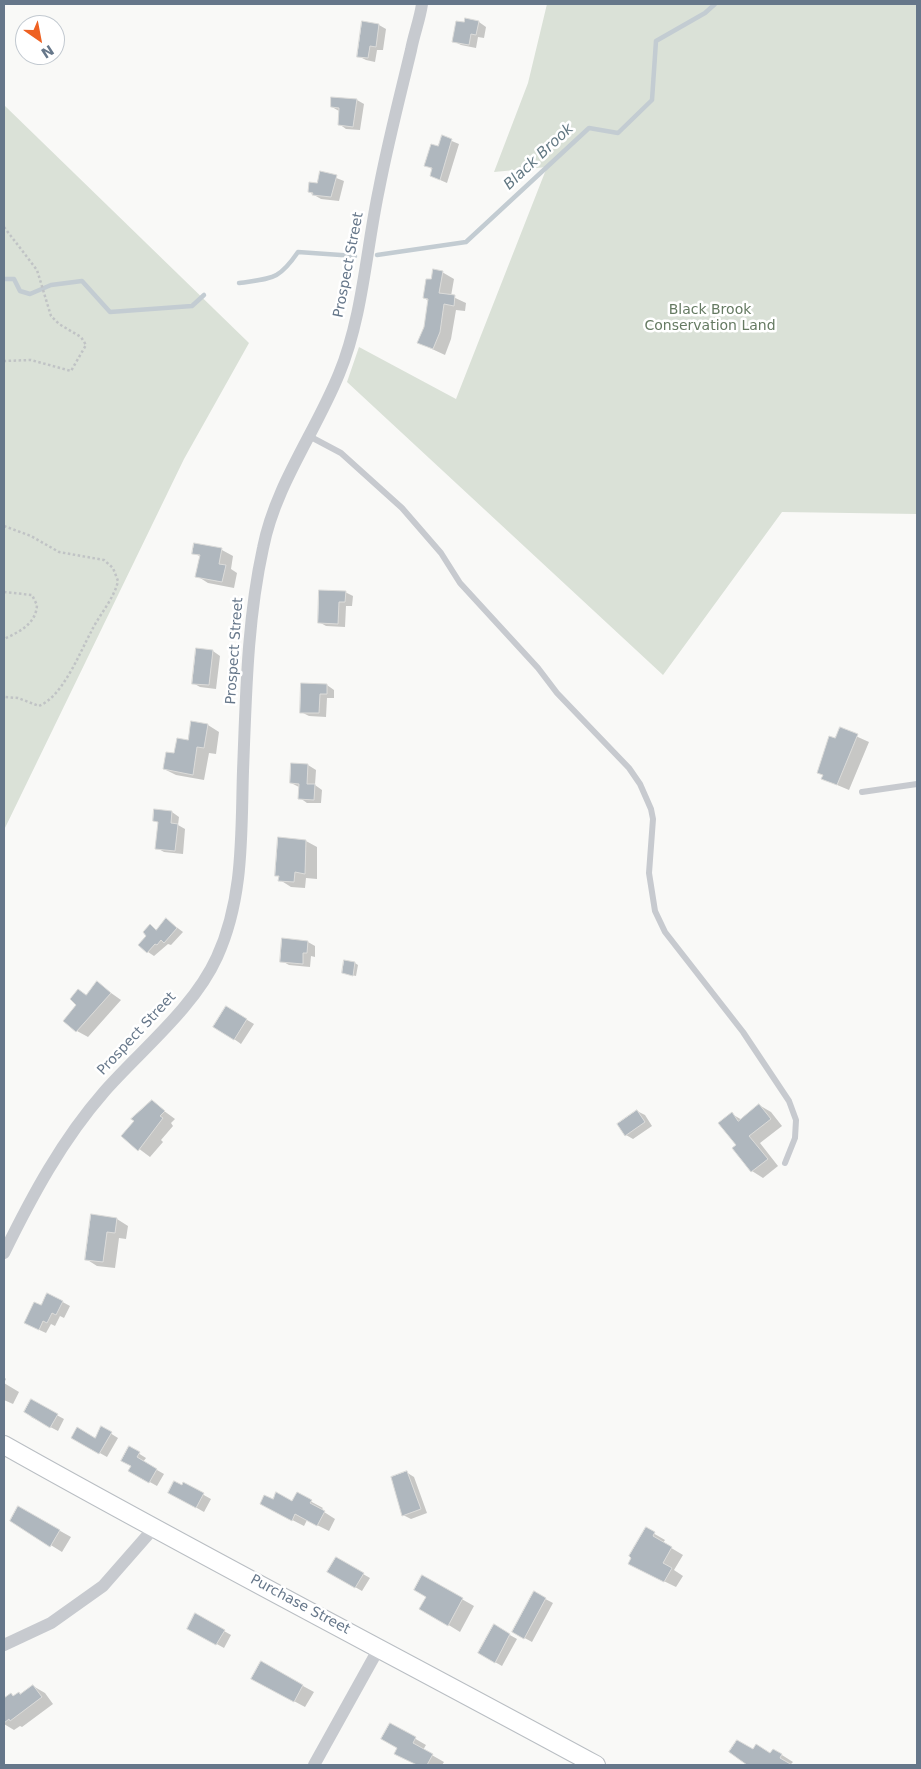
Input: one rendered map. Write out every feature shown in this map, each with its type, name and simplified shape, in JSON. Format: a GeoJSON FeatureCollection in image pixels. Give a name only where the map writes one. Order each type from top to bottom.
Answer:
{"type":"FeatureCollection","features":[{"type":"Feature","properties":{"kind":"street","name":"Prospect Street"},"geometry":{"type":"LineString","coordinates":[[4,1253],[38,1187],[73,1130],[104,1092],[189,1000],[210,971],[224,939],[235,904],[240,868],[245,725],[253,600],[270,518],[340,373],[354,320],[379,190],[422,4]]}},
{"type":"Feature","properties":{"kind":"street","name":"Purchase Street"},"geometry":{"type":"LineString","coordinates":[[4,1444],[153,1528],[596,1765]]}},
{"type":"Feature","properties":{"kind":"street"},"geometry":{"type":"LineString","coordinates":[[4,1645],[51,1623],[99,1589],[119,1570],[153,1528]]}},
{"type":"Feature","properties":{"kind":"street"},"geometry":{"type":"LineString","coordinates":[[314,1765],[379,1648]]}},
{"type":"Feature","properties":{"kind":"lane"},"geometry":{"type":"LineString","coordinates":[[309,436],[341,453],[402,508],[441,553],[460,583],[538,668],[557,693],[629,768],[640,784],[651,809],[653,819],[649,873],[655,911],[665,932],[743,1032],[789,1101],[796,1120],[795,1138],[785,1163]]}},
{"type":"Feature","properties":{"kind":"lane"},"geometry":{"type":"LineString","coordinates":[[862,792],[917,784]]}},
{"type":"Feature","properties":{"kind":"path"},"geometry":{"type":"LineString","coordinates":[[4,227],[40,277],[51,316],[59,324],[85,340],[86,346],[71,370],[64,370],[31,360],[4,361]]}},
{"type":"Feature","properties":{"kind":"path"},"geometry":{"type":"LineString","coordinates":[[4,526],[31,536],[59,552],[104,560],[113,568],[118,580],[79,658],[64,682],[48,700],[39,706],[18,698],[4,697]]}},
{"type":"Feature","properties":{"kind":"path"},"geometry":{"type":"LineString","coordinates":[[4,592],[32,596],[37,605],[36,615],[29,624],[4,640]]}},
{"type":"Feature","properties":{"kind":"green space","name":"Black Brook Conservation Land"},"geometry":{"type":"Polygon","coordinates":[[[547,4],[917,4],[917,514],[782,512],[663,675],[347,382],[359,347],[456,399],[547,167],[494,172],[528,83],[547,4]]]}},
{"type":"Feature","properties":{"kind":"green space"},"geometry":{"type":"Polygon","coordinates":[[[4,105],[249,343],[184,459],[4,830],[4,105]]]}},
{"type":"Feature","properties":{"kind":"building"},"geometry":{"type":"Polygon","coordinates":[[[465,18],[479,21],[476,35],[471,34],[469,45],[452,42],[456,21],[464,22],[465,18]]]}},
{"type":"Feature","properties":{"kind":"building"},"geometry":{"type":"Polygon","coordinates":[[[362,21],[379,24],[376,47],[370,46],[368,58],[357,57],[362,21]]]}},
{"type":"Feature","properties":{"kind":"building"},"geometry":{"type":"Polygon","coordinates":[[[331,97],[357,99],[353,127],[338,125],[339,108],[331,107],[331,97]]]}},
{"type":"Feature","properties":{"kind":"building"},"geometry":{"type":"Polygon","coordinates":[[[442,135],[452,139],[440,180],[430,176],[432,168],[424,166],[431,144],[438,146],[442,135]]]}},
{"type":"Feature","properties":{"kind":"building"},"geometry":{"type":"Polygon","coordinates":[[[320,171],[337,175],[331,197],[312,195],[313,193],[308,192],[309,182],[317,183],[320,171]]]}},
{"type":"Feature","properties":{"kind":"building"},"geometry":{"type":"Polygon","coordinates":[[[433,269],[443,271],[439,293],[455,295],[454,306],[444,304],[440,332],[433,349],[417,343],[424,327],[428,299],[423,298],[426,279],[431,279],[433,269]]]}},
{"type":"Feature","properties":{"kind":"building"},"geometry":{"type":"Polygon","coordinates":[[[194,543],[222,548],[219,564],[226,565],[222,582],[195,577],[200,555],[192,554],[194,543]]]}},
{"type":"Feature","properties":{"kind":"building"},"geometry":{"type":"Polygon","coordinates":[[[319,590],[346,591],[345,602],[339,602],[338,624],[318,623],[319,590]]]}},
{"type":"Feature","properties":{"kind":"building"},"geometry":{"type":"Polygon","coordinates":[[[196,648],[213,650],[209,685],[192,684],[196,648]]]}},
{"type":"Feature","properties":{"kind":"building"},"geometry":{"type":"Polygon","coordinates":[[[301,683],[327,684],[327,694],[320,694],[319,713],[300,713],[301,683]]]}},
{"type":"Feature","properties":{"kind":"building"},"geometry":{"type":"Polygon","coordinates":[[[191,721],[208,724],[204,748],[197,747],[193,775],[163,769],[166,752],[174,753],[177,738],[188,740],[191,721]]]}},
{"type":"Feature","properties":{"kind":"building"},"geometry":{"type":"Polygon","coordinates":[[[840,727],[858,734],[837,785],[821,779],[823,775],[817,773],[829,736],[835,738],[840,727]]]}},
{"type":"Feature","properties":{"kind":"building"},"geometry":{"type":"Polygon","coordinates":[[[291,763],[308,764],[307,784],[315,784],[314,800],[298,799],[299,784],[290,783],[291,763]]]}},
{"type":"Feature","properties":{"kind":"building"},"geometry":{"type":"Polygon","coordinates":[[[154,809],[172,811],[171,823],[178,824],[175,851],[155,849],[158,822],[153,821],[154,809]]]}},
{"type":"Feature","properties":{"kind":"building"},"geometry":{"type":"Polygon","coordinates":[[[278,837],[306,840],[305,874],[295,872],[294,882],[278,881],[279,876],[275,876],[278,837]]]}},
{"type":"Feature","properties":{"kind":"building"},"geometry":{"type":"Polygon","coordinates":[[[166,918],[177,928],[164,943],[161,940],[147,953],[138,945],[146,936],[143,932],[150,924],[156,930],[166,918]]]}},
{"type":"Feature","properties":{"kind":"building"},"geometry":{"type":"Polygon","coordinates":[[[282,938],[308,941],[307,953],[303,953],[303,964],[280,962],[282,938]]]}},
{"type":"Feature","properties":{"kind":"building"},"geometry":{"type":"Polygon","coordinates":[[[344,960],[355,962],[353,976],[342,973],[344,960]]]}},
{"type":"Feature","properties":{"kind":"building"},"geometry":{"type":"Polygon","coordinates":[[[97,981],[111,993],[76,1032],[63,1021],[76,1005],[70,999],[78,989],[86,995],[97,981]]]}},
{"type":"Feature","properties":{"kind":"building"},"geometry":{"type":"Polygon","coordinates":[[[226,1006],[247,1019],[234,1040],[213,1027],[226,1006]]]}},
{"type":"Feature","properties":{"kind":"building"},"geometry":{"type":"Polygon","coordinates":[[[152,1100],[165,1111],[160,1116],[163,1118],[138,1151],[121,1136],[134,1121],[131,1119],[152,1100]]]}},
{"type":"Feature","properties":{"kind":"building"},"geometry":{"type":"Polygon","coordinates":[[[759,1104],[771,1119],[749,1136],[768,1159],[751,1172],[732,1148],[736,1145],[718,1123],[732,1112],[738,1121],[759,1104]]]}},
{"type":"Feature","properties":{"kind":"building"},"geometry":{"type":"Polygon","coordinates":[[[637,1110],[645,1122],[625,1136],[617,1124],[637,1110]]]}},
{"type":"Feature","properties":{"kind":"building"},"geometry":{"type":"Polygon","coordinates":[[[91,1214],[117,1218],[115,1233],[107,1232],[103,1262],[85,1260],[91,1214]]]}},
{"type":"Feature","properties":{"kind":"building"},"geometry":{"type":"Polygon","coordinates":[[[47,1293],[63,1301],[56,1315],[52,1313],[47,1323],[43,1321],[39,1330],[24,1323],[34,1302],[41,1305],[47,1293]]]}},
{"type":"Feature","properties":{"kind":"building"},"geometry":{"type":"Polygon","coordinates":[[[31,1399],[58,1414],[50,1428],[24,1412],[31,1399]]]}},
{"type":"Feature","properties":{"kind":"building"},"geometry":{"type":"Polygon","coordinates":[[[101,1426],[112,1432],[99,1454],[71,1438],[77,1427],[95,1438],[101,1426]]]}},
{"type":"Feature","properties":{"kind":"building"},"geometry":{"type":"Polygon","coordinates":[[[129,1446],[140,1452],[137,1457],[157,1469],[149,1483],[128,1471],[131,1466],[121,1461],[129,1446]]]}},
{"type":"Feature","properties":{"kind":"building"},"geometry":{"type":"Polygon","coordinates":[[[407,1471],[421,1509],[402,1516],[391,1477],[407,1471]]]}},
{"type":"Feature","properties":{"kind":"building"},"geometry":{"type":"Polygon","coordinates":[[[174,1481],[182,1485],[183,1482],[204,1493],[196,1508],[168,1493],[174,1481]]]}},
{"type":"Feature","properties":{"kind":"building"},"geometry":{"type":"Polygon","coordinates":[[[276,1492],[292,1501],[297,1492],[312,1500],[310,1503],[325,1511],[317,1526],[295,1514],[292,1521],[260,1504],[264,1495],[273,1499],[276,1492]]]}},
{"type":"Feature","properties":{"kind":"building"},"geometry":{"type":"Polygon","coordinates":[[[18,1506],[60,1530],[50,1547],[10,1521],[18,1506]]]}},
{"type":"Feature","properties":{"kind":"building"},"geometry":{"type":"Polygon","coordinates":[[[646,1527],[655,1532],[653,1536],[672,1547],[663,1563],[672,1568],[664,1582],[628,1564],[631,1558],[629,1556],[646,1527]]]}},
{"type":"Feature","properties":{"kind":"building"},"geometry":{"type":"Polygon","coordinates":[[[336,1557],[364,1573],[355,1588],[327,1572],[336,1557]]]}},
{"type":"Feature","properties":{"kind":"building"},"geometry":{"type":"Polygon","coordinates":[[[422,1575],[463,1598],[448,1626],[419,1609],[426,1597],[414,1590],[422,1575]]]}},
{"type":"Feature","properties":{"kind":"building"},"geometry":{"type":"Polygon","coordinates":[[[534,1591],[546,1598],[524,1639],[512,1632],[534,1591]]]}},
{"type":"Feature","properties":{"kind":"building"},"geometry":{"type":"Polygon","coordinates":[[[195,1613],[225,1630],[216,1645],[187,1629],[195,1613]]]}},
{"type":"Feature","properties":{"kind":"building"},"geometry":{"type":"Polygon","coordinates":[[[494,1624],[510,1634],[495,1663],[478,1653],[494,1624]]]}},
{"type":"Feature","properties":{"kind":"building"},"geometry":{"type":"Polygon","coordinates":[[[261,1661],[303,1685],[294,1702],[251,1679],[261,1661]]]}},
{"type":"Feature","properties":{"kind":"building"},"geometry":{"type":"Polygon","coordinates":[[[33,1685],[42,1697],[10,1721],[9,1719],[4,1723],[4,1698],[11,1693],[13,1696],[19,1692],[20,1694],[33,1685]]]}},
{"type":"Feature","properties":{"kind":"building"},"geometry":{"type":"Polygon","coordinates":[[[390,1723],[416,1737],[413,1743],[433,1754],[427,1765],[417,1765],[394,1754],[397,1748],[381,1739],[390,1723]]]}},
{"type":"Feature","properties":{"kind":"building"},"geometry":{"type":"Polygon","coordinates":[[[737,1740],[753,1749],[756,1744],[770,1753],[773,1749],[782,1754],[780,1758],[792,1765],[747,1765],[729,1752],[737,1740]]]}},
{"type":"Feature","properties":{"kind":"waterway","name":"Black Brook"},"geometry":{"type":"LineString","coordinates":[[377,255],[466,242],[589,128],[618,133],[652,100],[656,41],[705,13],[715,4]]}},
{"type":"Feature","properties":{"kind":"waterway","name":"Black Brook"},"geometry":{"type":"LineString","coordinates":[[239,283],[267,279],[279,273],[298,252],[355,256]]}},
{"type":"Feature","properties":{"kind":"waterway","name":"Black Brook"},"geometry":{"type":"LineString","coordinates":[[4,279],[14,279],[20,291],[30,294],[51,285],[82,281],[110,312],[192,306],[204,295]]}}]}
